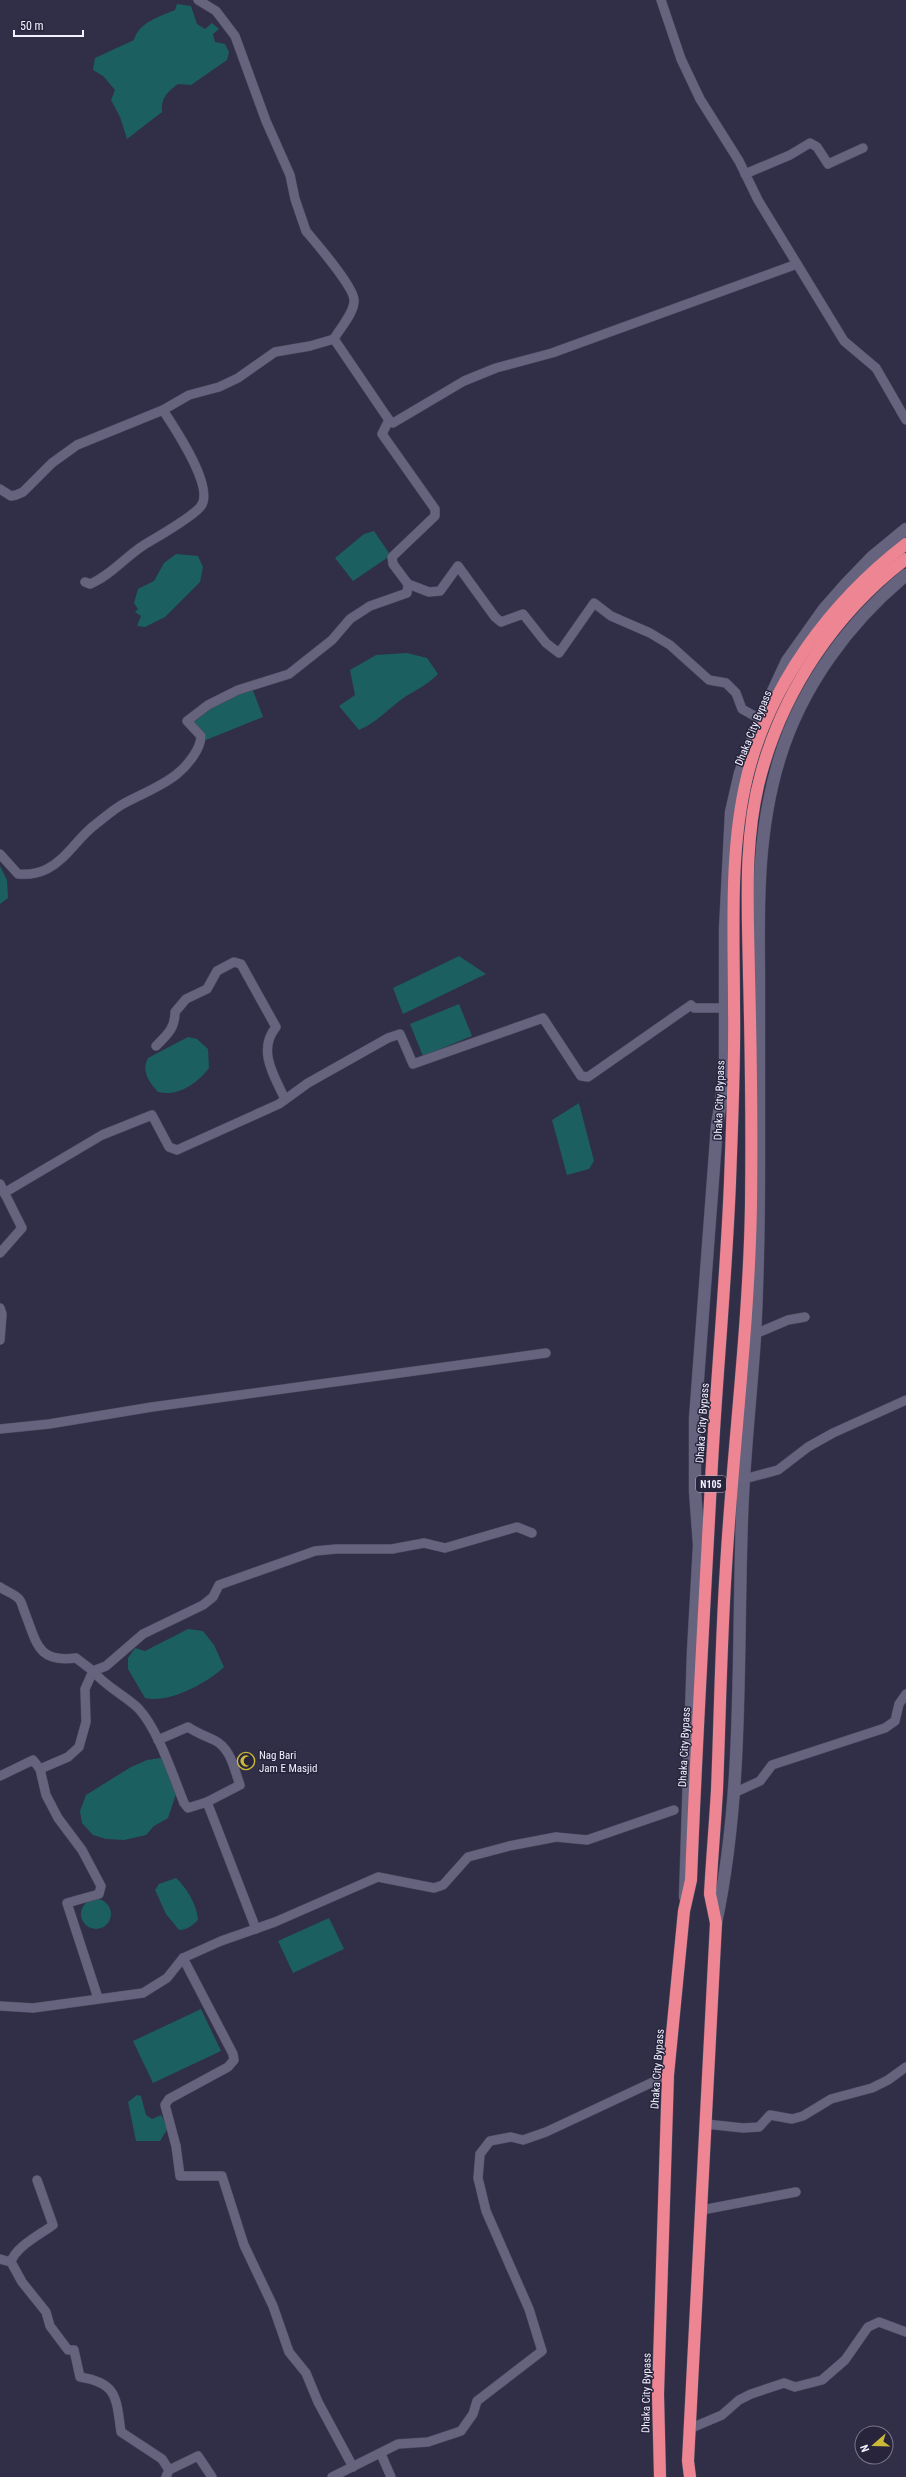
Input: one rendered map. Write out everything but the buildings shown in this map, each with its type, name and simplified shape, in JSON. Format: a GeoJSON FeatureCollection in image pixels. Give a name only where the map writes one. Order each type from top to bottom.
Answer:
{"type":"FeatureCollection","features":[{"type":"Feature","properties":{"kind":"highway","name":"Dhaka City Bypass"},"geometry":{"type":"LineString","coordinates":[[660,2477],[658,2394],[668,2076],[685,1906],[691,1880],[711,1480],[729,1206],[734,1072],[733,928],[741,814],[747,776],[757,747],[776,702],[795,666],[832,613],[877,566],[906,544]]}},
{"type":"Feature","properties":{"kind":"highway","name":"Dhaka City Bypass"},"geometry":{"type":"LineString","coordinates":[[690,2477],[689,2429],[702,2210],[716,1923],[710,1894],[726,1568],[740,1400],[751,1207],[748,927],[753,816],[760,776],[776,727],[803,673],[842,618],[885,575],[906,559]]}},
{"type":"Feature","properties":{"kind":"main road"},"geometry":{"type":"LineString","coordinates":[[685,1906],[693,1651],[699,1545],[696,1491],[695,1419],[717,1126],[725,1074],[725,929],[731,812],[740,773],[760,719],[787,661],[824,609],[872,557],[906,529]]}},
{"type":"Feature","properties":{"kind":"main road"},"geometry":{"type":"LineString","coordinates":[[716,1923],[729,1854],[734,1793],[744,1479],[755,1334],[759,1206],[758,926],[761,848],[765,817],[780,754],[799,710],[816,678],[868,610],[906,575]]}},
{"type":"Feature","properties":{"kind":"street"},"geometry":{"type":"LineString","coordinates":[[0,489],[11,496],[23,492],[52,464],[77,446],[163,410],[189,395],[219,387],[238,378],[274,352],[310,346],[334,338],[353,308],[354,299],[350,288],[306,231],[290,175],[266,121],[236,36],[216,11],[198,0]]}},
{"type":"Feature","properties":{"kind":"street"},"geometry":{"type":"LineString","coordinates":[[661,0],[681,60],[700,99],[844,341],[876,368],[906,420]]}},
{"type":"Feature","properties":{"kind":"street"},"geometry":{"type":"LineString","coordinates":[[745,174],[790,156],[810,143],[817,146],[828,164],[863,148]]}},
{"type":"Feature","properties":{"kind":"street"},"geometry":{"type":"LineString","coordinates":[[334,338],[388,420],[392,423],[464,381],[496,368],[552,353],[797,264]]}},
{"type":"Feature","properties":{"kind":"street"},"geometry":{"type":"LineString","coordinates":[[85,582],[90,584],[98,581],[131,553],[191,516],[202,505],[204,494],[198,469],[163,410]]}},
{"type":"Feature","properties":{"kind":"street"},"geometry":{"type":"LineString","coordinates":[[388,420],[382,434],[435,509],[435,516],[392,557],[393,564],[408,584],[429,592],[440,591],[458,566],[495,618],[501,622],[523,614],[546,643],[559,653],[594,603],[611,616],[650,633],[670,646],[709,680],[726,683],[736,693],[742,709],[760,719]]}},
{"type":"Feature","properties":{"kind":"street"},"geometry":{"type":"LineString","coordinates":[[0,854],[18,874],[32,875],[61,860],[80,836],[122,805],[177,774],[188,763],[201,741],[201,736],[187,721],[208,705],[238,690],[289,674],[332,640],[350,619],[370,606],[407,593],[408,584]]}},
{"type":"Feature","properties":{"kind":"street"},"geometry":{"type":"LineString","coordinates":[[156,1046],[170,1033],[175,1024],[175,1012],[186,1000],[206,989],[217,971],[234,962],[241,964],[276,1027],[270,1034],[266,1047],[272,1070],[285,1099]]}},
{"type":"Feature","properties":{"kind":"street"},"geometry":{"type":"LineString","coordinates":[[0,1253],[22,1228],[2,1188],[102,1135],[152,1115],[169,1147],[177,1150],[285,1099],[308,1083],[388,1038],[400,1034],[413,1064],[543,1018],[581,1076],[588,1077],[690,1004],[694,1008],[726,1008]]}},
{"type":"Feature","properties":{"kind":"street"},"geometry":{"type":"LineString","coordinates":[[0,1308],[2,1314],[0,1340]]}},
{"type":"Feature","properties":{"kind":"street"},"geometry":{"type":"LineString","coordinates":[[755,1334],[788,1320],[806,1317]]}},
{"type":"Feature","properties":{"kind":"street"},"geometry":{"type":"LineString","coordinates":[[0,1429],[49,1424],[152,1408],[546,1353]]}},
{"type":"Feature","properties":{"kind":"street"},"geometry":{"type":"LineString","coordinates":[[744,1479],[778,1470],[808,1447],[833,1433],[906,1400]]}},
{"type":"Feature","properties":{"kind":"street"},"geometry":{"type":"LineString","coordinates":[[40,1769],[68,1757],[79,1747],[86,1722],[85,1689],[93,1671],[106,1666],[143,1634],[203,1605],[213,1597],[219,1585],[315,1551],[336,1549],[392,1549],[424,1543],[445,1548],[517,1527],[532,1533]]}},
{"type":"Feature","properties":{"kind":"street"},"geometry":{"type":"LineString","coordinates":[[0,1587],[19,1599],[34,1639],[49,1658],[60,1660],[76,1658],[93,1671],[100,1680],[139,1709],[158,1740],[184,1803],[188,1808],[207,1802],[240,1785],[228,1751],[215,1740],[199,1735],[188,1727],[158,1740]]}},
{"type":"Feature","properties":{"kind":"street"},"geometry":{"type":"LineString","coordinates":[[734,1793],[760,1781],[772,1765],[886,1728],[895,1721],[899,1704],[906,1694]]}},
{"type":"Feature","properties":{"kind":"street"},"geometry":{"type":"LineString","coordinates":[[0,1776],[33,1760],[40,1769],[46,1795],[58,1818],[82,1850],[101,1886],[99,1894],[67,1903],[98,1998]]}},
{"type":"Feature","properties":{"kind":"street"},"geometry":{"type":"LineString","coordinates":[[207,1802],[256,1929]]}},
{"type":"Feature","properties":{"kind":"street"},"geometry":{"type":"LineString","coordinates":[[0,2006],[33,2008],[142,1992],[167,1978],[183,1958],[256,1929],[378,1877],[434,1888],[443,1885],[468,1857],[509,1846],[556,1837],[588,1840],[674,1810]]}},
{"type":"Feature","properties":{"kind":"street"},"geometry":{"type":"LineString","coordinates":[[183,1958],[233,2054],[234,2060],[228,2067],[169,2099],[165,2105],[176,2146],[180,2176],[222,2176],[244,2245],[273,2306],[289,2352],[306,2373],[318,2402],[353,2467]]}},
{"type":"Feature","properties":{"kind":"street"},"geometry":{"type":"LineString","coordinates":[[706,2124],[743,2128],[759,2126],[770,2115],[792,2119],[803,2116],[831,2099],[883,2083],[906,2067]]}},
{"type":"Feature","properties":{"kind":"street"},"geometry":{"type":"LineString","coordinates":[[332,2477],[381,2454],[398,2444],[428,2442],[461,2431],[472,2414],[477,2401],[542,2351],[529,2308],[486,2211],[478,2178],[480,2154],[490,2141],[510,2137],[524,2140],[546,2132],[668,2076]]}},
{"type":"Feature","properties":{"kind":"street"},"geometry":{"type":"LineString","coordinates":[[37,2180],[53,2225],[12,2257],[3,2261],[46,2312],[50,2326],[68,2350],[74,2350],[80,2377],[97,2380],[108,2386],[117,2402],[121,2432],[162,2459],[167,2473],[198,2456],[212,2477]]}},
{"type":"Feature","properties":{"kind":"street"},"geometry":{"type":"LineString","coordinates":[[702,2210],[796,2192]]}},
{"type":"Feature","properties":{"kind":"street"},"geometry":{"type":"LineString","coordinates":[[689,2429],[722,2415],[739,2400],[751,2394],[784,2383],[795,2387],[822,2380],[845,2360],[868,2327],[879,2322],[906,2332]]}},
{"type":"Feature","properties":{"kind":"street"},"geometry":{"type":"LineString","coordinates":[[381,2454],[392,2477]]}},
{"type":"Feature","properties":{"kind":"shaded area"},"geometry":{"type":"Polygon","coordinates":[[[177,4],[191,6],[197,24],[205,29],[212,23],[219,29],[213,34],[215,42],[225,44],[229,52],[227,60],[191,85],[178,84],[174,87],[162,103],[162,112],[127,139],[120,117],[111,100],[115,90],[103,76],[93,70],[95,58],[134,40],[140,29],[145,24],[175,10],[177,4]]]}},
{"type":"Feature","properties":{"kind":"shaded area"},"geometry":{"type":"Polygon","coordinates":[[[374,531],[389,553],[387,558],[353,581],[335,558],[364,534],[374,531]]]}},
{"type":"Feature","properties":{"kind":"shaded area"},"geometry":{"type":"Polygon","coordinates":[[[176,554],[198,556],[203,567],[200,582],[165,617],[145,627],[137,626],[141,616],[135,612],[138,609],[134,603],[138,589],[154,581],[164,563],[176,554]]]}},
{"type":"Feature","properties":{"kind":"shaded area"},"geometry":{"type":"Polygon","coordinates":[[[407,653],[427,658],[438,674],[425,685],[402,699],[376,720],[359,730],[339,706],[355,695],[350,670],[376,655],[407,653]]]}},
{"type":"Feature","properties":{"kind":"shaded area"},"geometry":{"type":"Polygon","coordinates":[[[252,688],[263,717],[206,740],[193,723],[196,717],[210,707],[252,688]]]}},
{"type":"Feature","properties":{"kind":"shaded area"},"geometry":{"type":"Polygon","coordinates":[[[0,866],[7,880],[8,898],[0,904],[0,866]]]}},
{"type":"Feature","properties":{"kind":"shaded area"},"geometry":{"type":"Polygon","coordinates":[[[459,956],[486,974],[403,1014],[393,988],[459,956]]]}},
{"type":"Feature","properties":{"kind":"shaded area"},"geometry":{"type":"Polygon","coordinates":[[[459,1004],[472,1036],[423,1056],[410,1024],[459,1004]]]}},
{"type":"Feature","properties":{"kind":"shaded area"},"geometry":{"type":"Polygon","coordinates":[[[188,1037],[197,1039],[208,1049],[209,1068],[199,1079],[186,1088],[172,1093],[158,1092],[147,1076],[145,1067],[148,1058],[188,1037]]]}},
{"type":"Feature","properties":{"kind":"shaded area"},"geometry":{"type":"Polygon","coordinates":[[[579,1103],[594,1161],[589,1169],[567,1175],[552,1120],[579,1103]]]}},
{"type":"Feature","properties":{"kind":"shaded area"},"geometry":{"type":"Polygon","coordinates":[[[188,1629],[203,1631],[214,1645],[224,1667],[208,1679],[187,1691],[165,1698],[145,1698],[128,1669],[128,1658],[135,1648],[145,1651],[188,1629]]]}},
{"type":"Feature","properties":{"kind":"shaded area"},"geometry":{"type":"Polygon","coordinates":[[[161,1758],[170,1772],[176,1794],[168,1818],[154,1826],[146,1835],[124,1840],[106,1839],[93,1835],[82,1823],[80,1811],[86,1795],[131,1767],[147,1760],[161,1758]]]}},
{"type":"Feature","properties":{"kind":"shaded area"},"geometry":{"type":"Polygon","coordinates":[[[176,1878],[191,1897],[196,1909],[198,1920],[190,1927],[182,1930],[179,1930],[166,1914],[155,1890],[159,1884],[176,1878]]]}},
{"type":"Feature","properties":{"kind":"shaded area"},"geometry":{"type":"Polygon","coordinates":[[[96,1899],[107,1903],[111,1914],[107,1925],[96,1929],[85,1925],[81,1914],[85,1903],[96,1899]]]}},
{"type":"Feature","properties":{"kind":"shaded area"},"geometry":{"type":"Polygon","coordinates":[[[329,1918],[344,1949],[293,1973],[278,1941],[329,1918]]]}},
{"type":"Feature","properties":{"kind":"shaded area"},"geometry":{"type":"Polygon","coordinates":[[[201,2009],[221,2051],[153,2083],[133,2041],[201,2009]]]}},
{"type":"Feature","properties":{"kind":"shaded area"},"geometry":{"type":"Polygon","coordinates":[[[137,2095],[141,2096],[146,2115],[152,2119],[161,2115],[168,2128],[160,2141],[136,2141],[128,2102],[137,2095]]]}},
{"type":"Feature","properties":{"kind":"place","name":"Nag Bari Jam E Masjid"},"geometry":{"type":"Point","coordinates":[246,1761]}}]}
